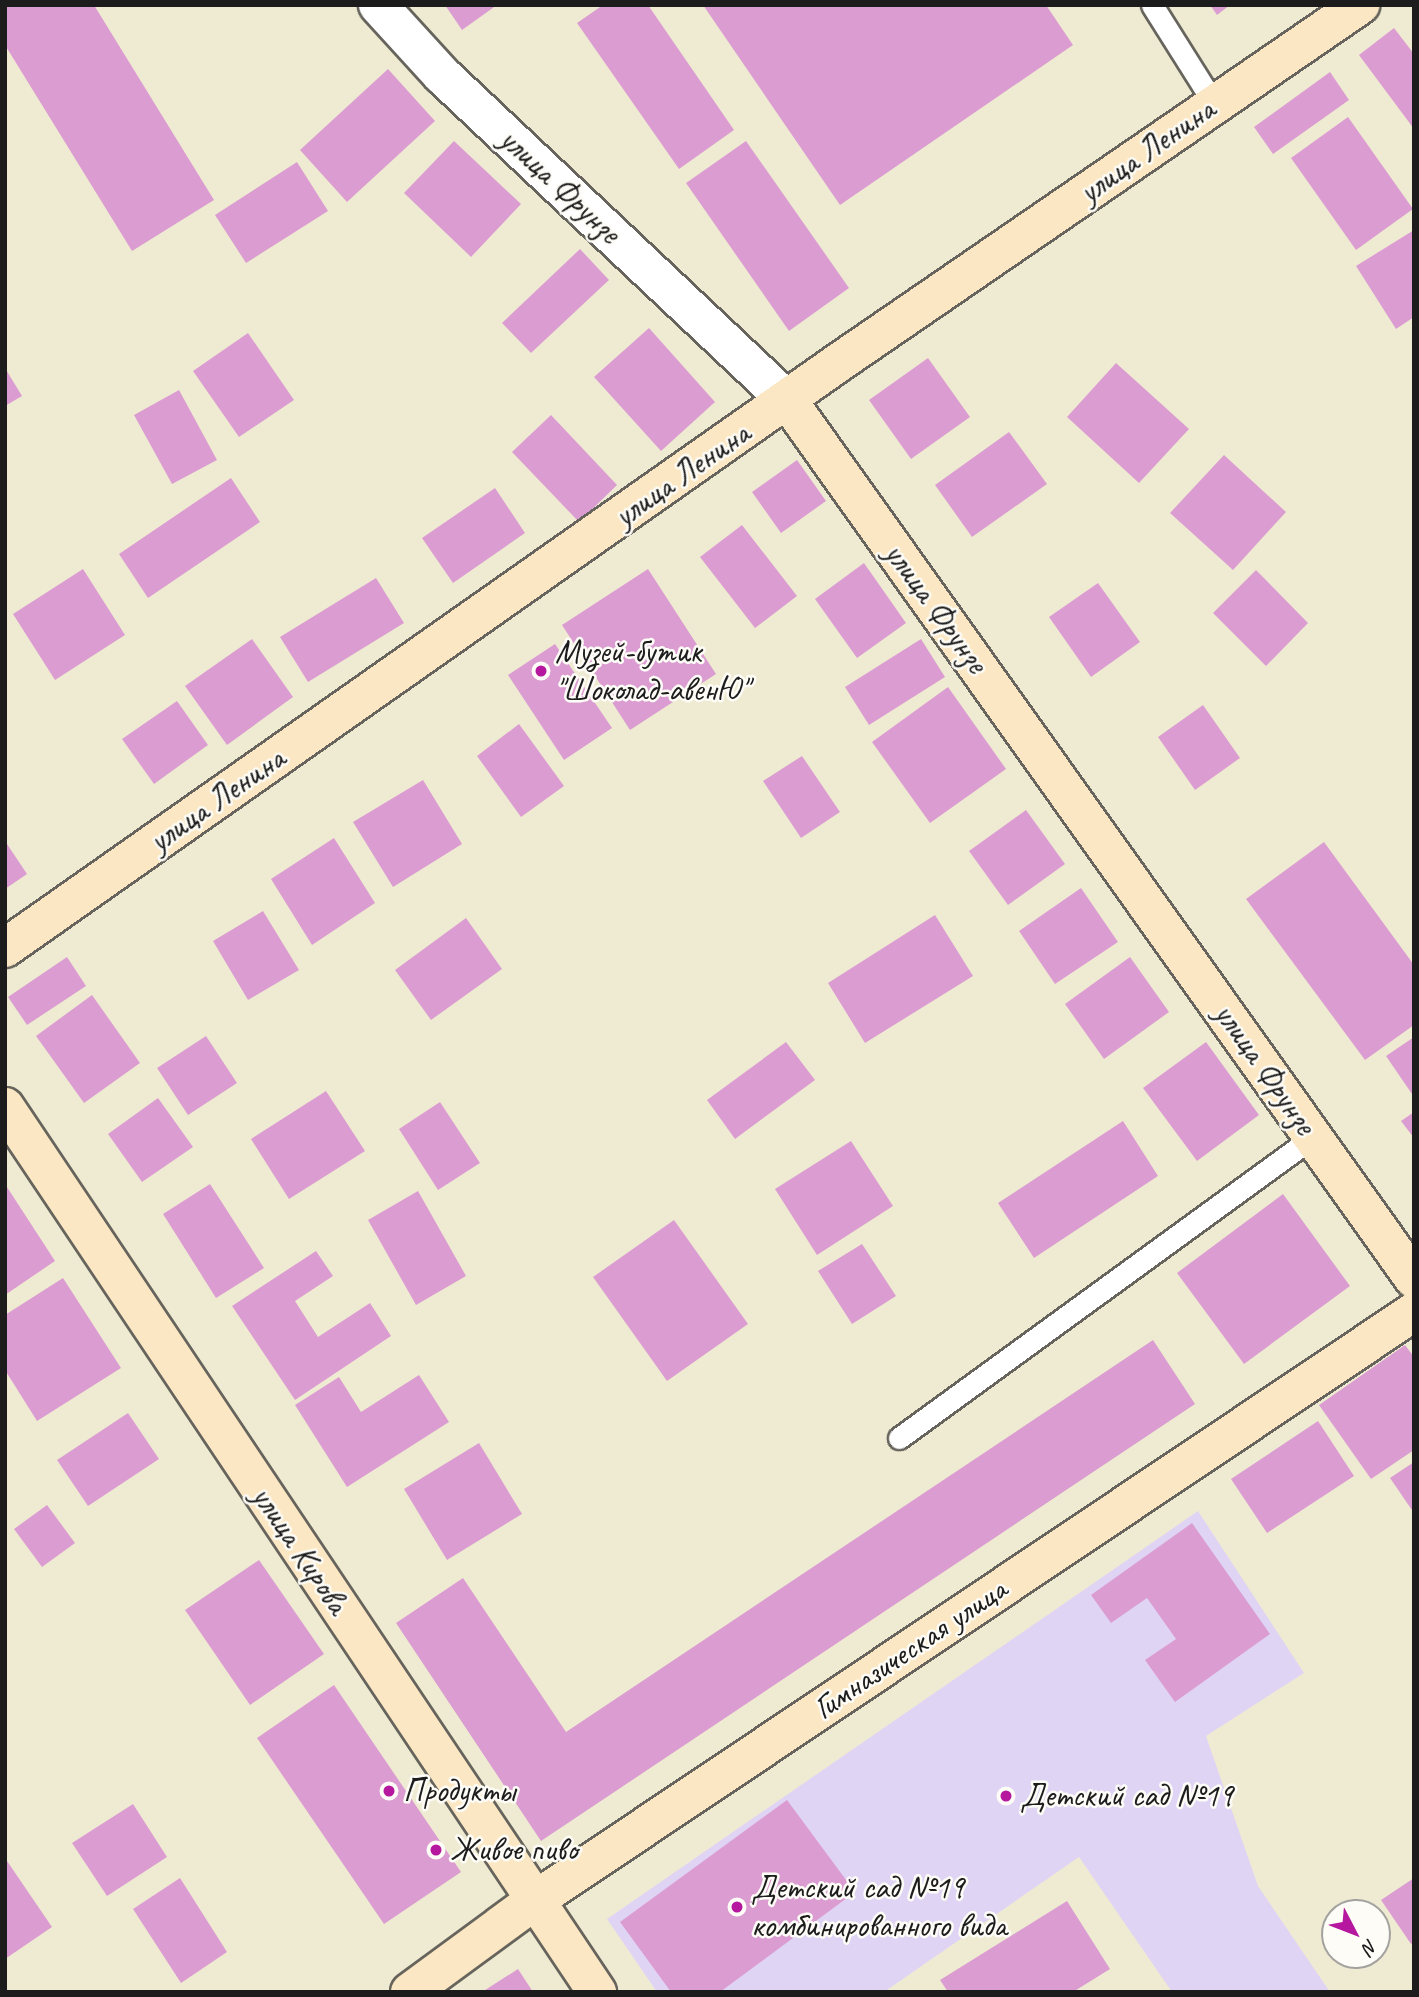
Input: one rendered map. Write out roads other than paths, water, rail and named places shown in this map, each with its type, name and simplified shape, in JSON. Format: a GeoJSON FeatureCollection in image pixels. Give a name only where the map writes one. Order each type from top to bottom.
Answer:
{"type":"FeatureCollection","features":[{"type":"Feature","properties":{"kind":"street","name":"улица Фрунзе"},"geometry":{"type":"LineString","coordinates":[[378,5],[442,75],[788,401],[1414,1279]]}},
{"type":"Feature","properties":{"kind":"street","name":"улица Ленина"},"geometry":{"type":"LineString","coordinates":[[5,948],[1360,5]]}},
{"type":"Feature","properties":{"kind":"street","name":"улица Кирова"},"geometry":{"type":"LineString","coordinates":[[5,1107],[597,1992]]}},
{"type":"Feature","properties":{"kind":"street","name":"Гимназическая улица"},"geometry":{"type":"LineString","coordinates":[[410,1992],[534,1900],[1414,1312]]}},
{"type":"Feature","properties":{"kind":"lane"},"geometry":{"type":"LineString","coordinates":[[1152,5],[1215,104]]}},
{"type":"Feature","properties":{"kind":"lane"},"geometry":{"type":"LineString","coordinates":[[899,1438],[1313,1137]]}},
{"type":"Feature","properties":{"kind":"place","name":"Музей-бутик \"Шоколад-авенЮ\""},"geometry":{"type":"Point","coordinates":[541,671]}},
{"type":"Feature","properties":{"kind":"place","name":"Продукты"},"geometry":{"type":"Point","coordinates":[389,1791]}},
{"type":"Feature","properties":{"kind":"place","name":"Детский сад №19"},"geometry":{"type":"Point","coordinates":[1006,1796]}},
{"type":"Feature","properties":{"kind":"place","name":"Живое пиво"},"geometry":{"type":"Point","coordinates":[436,1850]}},
{"type":"Feature","properties":{"kind":"place","name":"Детский сад №19 комбинированного вида"},"geometry":{"type":"Point","coordinates":[737,1907]}}]}
